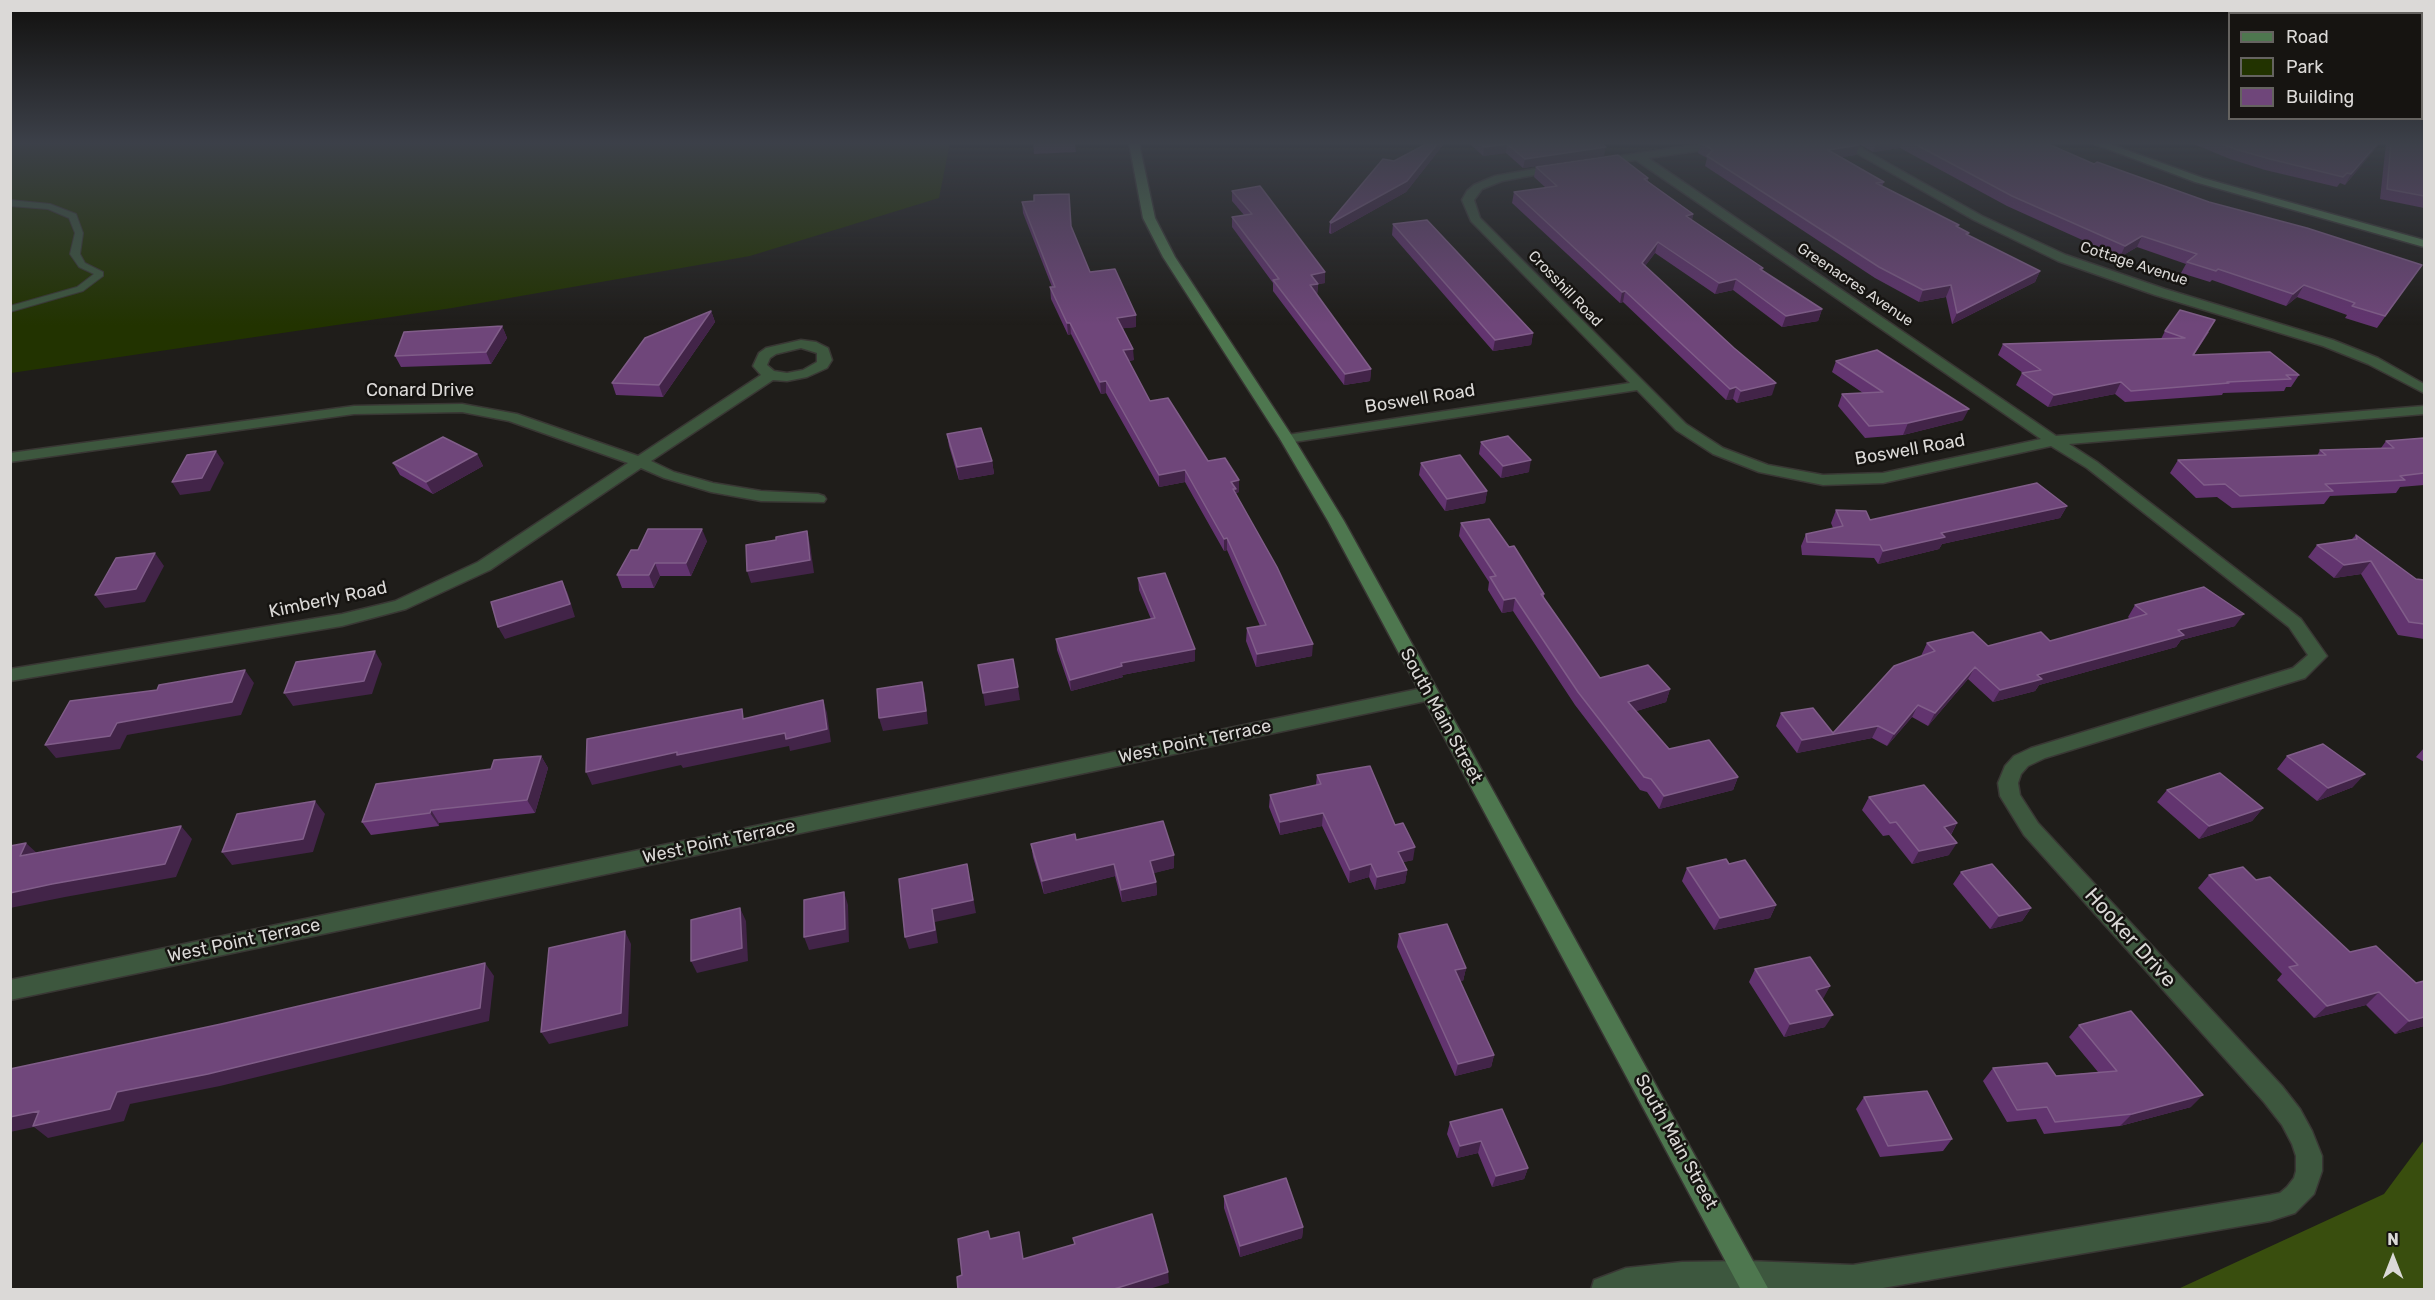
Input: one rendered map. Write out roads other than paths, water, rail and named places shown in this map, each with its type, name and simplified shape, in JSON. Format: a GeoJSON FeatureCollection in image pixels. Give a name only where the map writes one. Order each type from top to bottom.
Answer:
{"type":"FeatureCollection","features":[{"type":"Feature","properties":{"kind":"main road","name":"South Main Street"},"geometry":{"type":"LineString","coordinates":[[1145,204],[1158,236],[1287,439],[1336,521],[1428,694],[1752,1282]]}},
{"type":"Feature","properties":{"kind":"main road"},"geometry":{"type":"LineString","coordinates":[[2282,204],[2424,244]]}},
{"type":"Feature","properties":{"kind":"street","name":"Crosshill Road"},"geometry":{"type":"LineString","coordinates":[[1469,204],[1475,219],[1638,386]]}},
{"type":"Feature","properties":{"kind":"street","name":"Greenacres Avenue"},"geometry":{"type":"LineString","coordinates":[[1707,204],[2053,441]]}},
{"type":"Feature","properties":{"kind":"street","name":"Cottage Avenue"},"geometry":{"type":"LineString","coordinates":[[1952,204],[2062,258],[2160,292],[2328,343],[2382,366],[2424,389]]}},
{"type":"Feature","properties":{"kind":"street","name":"Kimberly Road"},"geometry":{"type":"LineString","coordinates":[[10,675],[342,620],[400,605],[484,566],[770,375]]}},
{"type":"Feature","properties":{"kind":"street","name":"Boswell Road"},"geometry":{"type":"LineString","coordinates":[[1287,439],[1638,386],[1681,427],[1718,451],[1764,469],[1823,480],[1883,478],[2053,441],[2424,410]]}},
{"type":"Feature","properties":{"kind":"street","name":"Conard Drive"},"geometry":{"type":"LineString","coordinates":[[10,458],[354,410],[462,408],[512,417],[638,461],[669,475],[711,487],[761,496],[818,499]]}},
{"type":"Feature","properties":{"kind":"street","name":"Hooker Drive"},"geometry":{"type":"LineString","coordinates":[[1752,1282],[1853,1279],[2270,1208],[2286,1204],[2305,1185],[2309,1171],[2309,1156],[2291,1117],[2273,1094],[2031,829],[2010,796],[2008,783],[2012,771],[2021,761],[2038,753],[2299,673],[2318,656],[2295,623],[2092,465],[2053,441]]}},
{"type":"Feature","properties":{"kind":"street","name":"West Point Terrace"},"geometry":{"type":"LineString","coordinates":[[10,990],[1428,694]]}},
{"type":"Feature","properties":{"kind":"street"},"geometry":{"type":"LineString","coordinates":[[1604,1290],[1626,1282],[1671,1277],[1752,1282]]}},
{"type":"Feature","properties":{"kind":"lane"},"geometry":{"type":"LineString","coordinates":[[10,309],[80,290],[100,274],[82,265],[75,254],[78,233],[73,216],[50,207],[17,204]]}}]}
